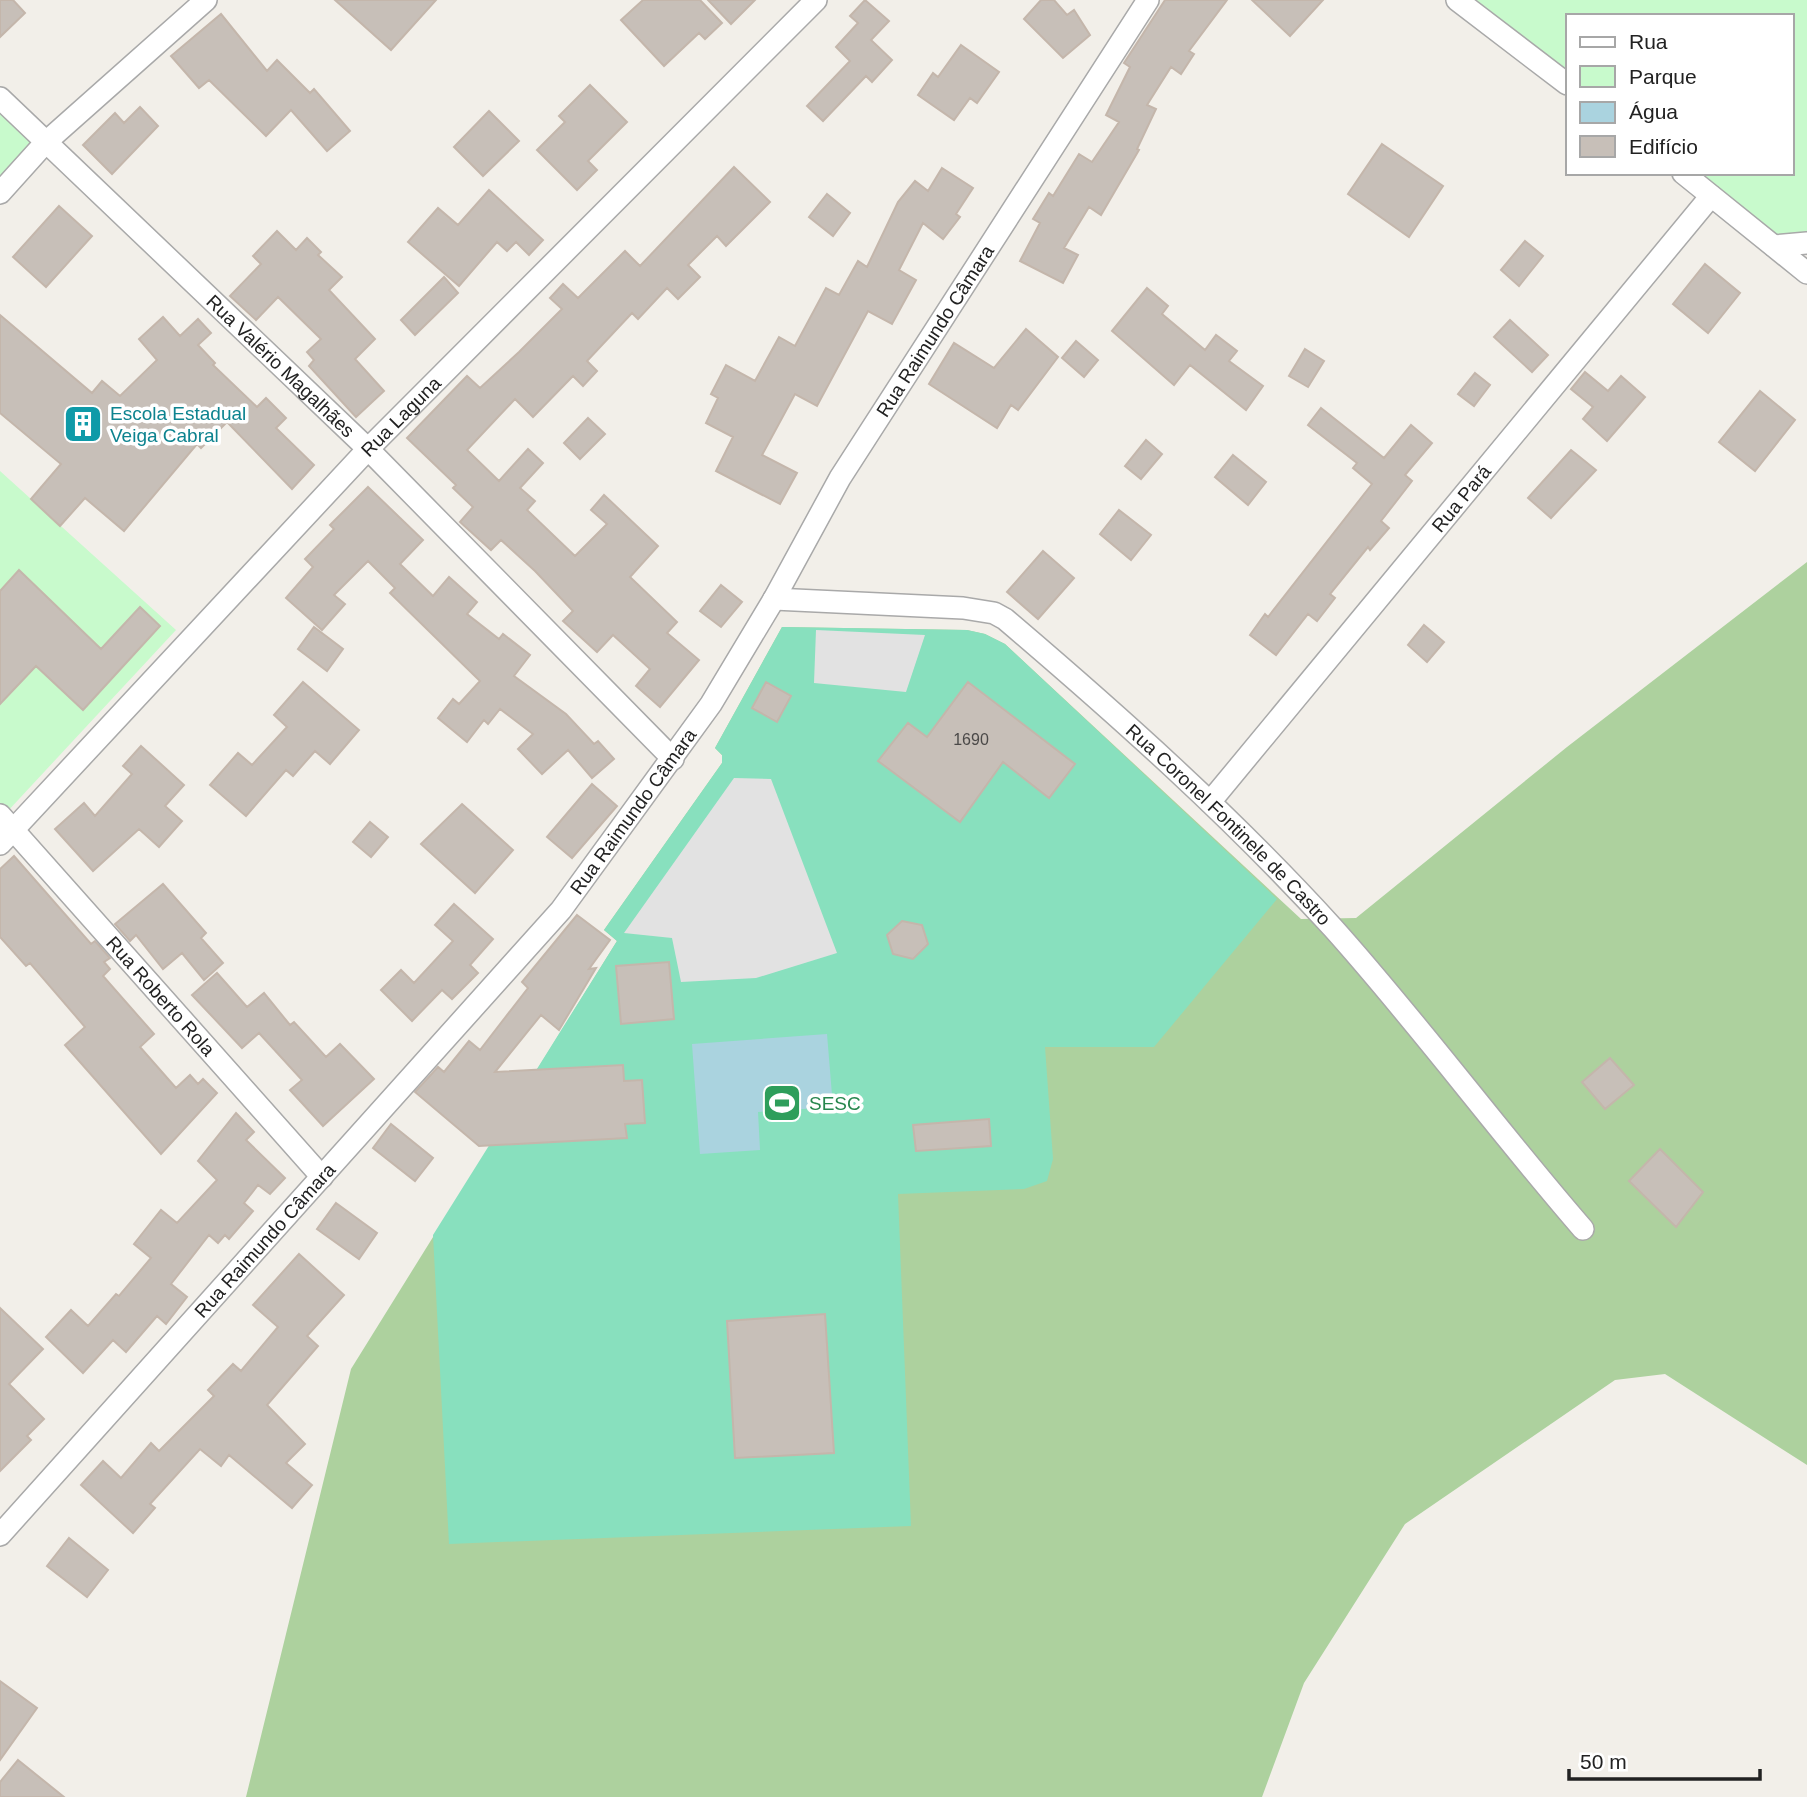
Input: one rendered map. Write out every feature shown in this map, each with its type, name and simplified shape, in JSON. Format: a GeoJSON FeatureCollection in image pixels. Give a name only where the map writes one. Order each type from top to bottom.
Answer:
{"type":"FeatureCollection","features":[{"type":"Feature","properties":{"kind":"street"},"geometry":{"type":"LineString","coordinates":[[0,194],[45,143],[206,0]]}},
{"type":"Feature","properties":{"kind":"street","name":"Rua Laguna"},"geometry":{"type":"LineString","coordinates":[[5,830],[368,449],[816,0]]}},
{"type":"Feature","properties":{"kind":"street","name":"Rua Raimundo Câmara"},"geometry":{"type":"LineString","coordinates":[[0,1535],[561,910],[673,760],[711,704],[774,600],[840,478],[1148,0]]}},
{"type":"Feature","properties":{"kind":"street"},"geometry":{"type":"LineString","coordinates":[[1457,0],[1566,83]]}},
{"type":"Feature","properties":{"kind":"street","name":"Rua Valério Magalhães"},"geometry":{"type":"LineString","coordinates":[[0,98],[368,449],[673,760]]}},
{"type":"Feature","properties":{"kind":"street"},"geometry":{"type":"LineString","coordinates":[[1685,175],[1807,273]]}},
{"type":"Feature","properties":{"kind":"street","name":"Rua Pará"},"geometry":{"type":"LineString","coordinates":[[1210,803],[1711,196]]}},
{"type":"Feature","properties":{"kind":"street"},"geometry":{"type":"LineString","coordinates":[[1774,246],[1807,243]]}},
{"type":"Feature","properties":{"kind":"street","name":"Rua Coronel Fontinele de Castro"},"geometry":{"type":"LineString","coordinates":[[774,600],[963,608],[994,613],[1036,646],[1278,868],[1380,981],[1583,1229]]}},
{"type":"Feature","properties":{"kind":"street","name":"Rua Roberto Rola"},"geometry":{"type":"LineString","coordinates":[[5,830],[322,1177]]}},
{"type":"Feature","properties":{"kind":"green space"},"geometry":{"type":"Polygon","coordinates":[[[1474,0],[1807,0],[1807,235],[1777,237],[1697,175],[1793,175],[1793,14],[1566,14],[1566,73],[1474,0]]]}},
{"type":"Feature","properties":{"kind":"green space"},"geometry":{"type":"Polygon","coordinates":[[[0,105],[35,140],[0,180],[0,105]]]}},
{"type":"Feature","properties":{"kind":"green space"},"geometry":{"type":"Polygon","coordinates":[[[0,471],[176,630],[6,813],[0,806],[0,471]]]}},
{"type":"Feature","properties":{"kind":"green space"},"geometry":{"type":"Polygon","coordinates":[[[1807,562],[1807,1465],[1665,1374],[1615,1380],[1405,1524],[1304,1683],[1262,1797],[246,1797],[351,1369],[617,941],[604,930],[722,763],[722,755],[715,748],[782,627],[967,630],[985,634],[1005,644],[1301,919],[1356,918],[1567,747],[1807,562]]]}},
{"type":"Feature","properties":{"kind":"green space","name":"SESC"},"geometry":{"type":"Polygon","coordinates":[[[782,627],[967,630],[985,634],[1005,644],[1277,899],[1154,1047],[1045,1047],[1053,1159],[1047,1181],[1024,1189],[898,1194],[911,1526],[449,1544],[433,1235],[617,941],[604,930],[722,763],[722,755],[715,748],[782,627]]]}},
{"type":"Feature","properties":{"kind":"shaded area"},"geometry":{"type":"Polygon","coordinates":[[[816,630],[925,635],[906,692],[814,683],[816,630]]]}},
{"type":"Feature","properties":{"kind":"shaded area"},"geometry":{"type":"Polygon","coordinates":[[[734,778],[771,779],[837,953],[756,978],[681,982],[672,938],[624,933],[734,778]]]}},
{"type":"Feature","properties":{"kind":"water"},"geometry":{"type":"Polygon","coordinates":[[[827,1034],[833,1107],[758,1112],[760,1150],[700,1154],[692,1044],[827,1034]]]}},
{"type":"Feature","properties":{"kind":"building"},"geometry":{"type":"Polygon","coordinates":[[[0,0],[13,0],[25,13],[0,37],[0,0]]]}},
{"type":"Feature","properties":{"kind":"building"},"geometry":{"type":"Polygon","coordinates":[[[335,0],[436,0],[391,50],[335,0]]]}},
{"type":"Feature","properties":{"kind":"building"},"geometry":{"type":"Polygon","coordinates":[[[643,0],[700,0],[722,23],[705,39],[699,33],[664,66],[621,20],[643,0]]]}},
{"type":"Feature","properties":{"kind":"building"},"geometry":{"type":"Polygon","coordinates":[[[708,0],[755,0],[731,24],[708,0]]]}},
{"type":"Feature","properties":{"kind":"building"},"geometry":{"type":"Polygon","coordinates":[[[865,0],[889,21],[871,40],[892,60],[872,82],[866,76],[823,121],[807,106],[850,61],[836,47],[858,23],[850,16],[865,0]]]}},
{"type":"Feature","properties":{"kind":"building"},"geometry":{"type":"Polygon","coordinates":[[[1041,0],[1054,0],[1067,15],[1074,10],[1090,35],[1063,58],[1024,19],[1041,0]]]}},
{"type":"Feature","properties":{"kind":"building"},"geometry":{"type":"Polygon","coordinates":[[[1165,0],[1227,0],[1189,51],[1194,54],[1181,74],[1171,67],[1147,105],[1156,109],[1137,149],[1139,150],[1101,215],[1089,207],[1064,248],[1078,255],[1063,283],[1020,261],[1040,223],[1033,219],[1049,193],[1053,196],[1079,154],[1092,162],[1119,122],[1106,115],[1130,67],[1124,63],[1165,0]]]}},
{"type":"Feature","properties":{"kind":"building"},"geometry":{"type":"Polygon","coordinates":[[[1252,0],[1323,0],[1290,36],[1252,0]]]}},
{"type":"Feature","properties":{"kind":"building"},"geometry":{"type":"Polygon","coordinates":[[[221,14],[267,71],[277,60],[310,93],[314,89],[350,131],[327,151],[291,110],[266,136],[209,80],[199,88],[171,56],[221,14]]]}},
{"type":"Feature","properties":{"kind":"building"},"geometry":{"type":"Polygon","coordinates":[[[961,45],[999,72],[977,103],[970,98],[954,120],[918,95],[933,73],[938,77],[961,45]]]}},
{"type":"Feature","properties":{"kind":"building"},"geometry":{"type":"Polygon","coordinates":[[[590,85],[627,122],[588,161],[597,170],[577,190],[537,150],[565,122],[559,116],[590,85]]]}},
{"type":"Feature","properties":{"kind":"building"},"geometry":{"type":"Polygon","coordinates":[[[140,107],[158,126],[112,174],[83,145],[115,113],[124,123],[140,107]]]}},
{"type":"Feature","properties":{"kind":"building"},"geometry":{"type":"Polygon","coordinates":[[[489,111],[519,141],[483,176],[454,147],[489,111]]]}},
{"type":"Feature","properties":{"kind":"building"},"geometry":{"type":"Polygon","coordinates":[[[1382,144],[1443,186],[1409,237],[1348,194],[1382,144]]]}},
{"type":"Feature","properties":{"kind":"building"},"geometry":{"type":"Polygon","coordinates":[[[734,167],[770,202],[726,246],[717,236],[688,265],[700,277],[678,299],[667,288],[638,319],[632,313],[587,361],[597,371],[583,386],[573,376],[533,417],[515,399],[467,450],[499,481],[528,449],[543,463],[520,488],[535,501],[527,510],[575,556],[607,524],[591,510],[604,495],[658,546],[630,577],[677,622],[667,633],[699,660],[660,707],[636,686],[650,669],[613,635],[597,652],[563,621],[573,611],[535,571],[501,540],[491,550],[460,522],[473,507],[453,488],[456,485],[407,438],[467,376],[480,388],[519,352],[562,309],[550,298],[563,284],[578,298],[625,251],[640,266],[734,167]]]}},
{"type":"Feature","properties":{"kind":"building"},"geometry":{"type":"Polygon","coordinates":[[[942,168],[973,188],[956,214],[960,217],[943,239],[923,223],[899,270],[916,280],[892,324],[868,311],[817,406],[795,394],[762,455],[797,473],[780,504],[716,471],[733,437],[706,423],[718,398],[711,394],[726,365],[755,381],[779,337],[795,346],[826,288],[839,295],[858,261],[867,267],[898,202],[915,181],[928,191],[942,168]]]}},
{"type":"Feature","properties":{"kind":"building"},"geometry":{"type":"Polygon","coordinates":[[[489,190],[543,240],[529,255],[516,242],[507,251],[497,242],[459,286],[408,242],[438,208],[458,225],[489,190]]]}},
{"type":"Feature","properties":{"kind":"building"},"geometry":{"type":"Polygon","coordinates":[[[827,194],[850,213],[833,236],[809,217],[827,194]]]}},
{"type":"Feature","properties":{"kind":"building"},"geometry":{"type":"Polygon","coordinates":[[[59,206],[92,236],[46,287],[13,257],[59,206]]]}},
{"type":"Feature","properties":{"kind":"building"},"geometry":{"type":"Polygon","coordinates":[[[277,231],[296,250],[307,238],[321,252],[318,255],[342,277],[329,290],[375,339],[355,359],[384,391],[356,417],[309,366],[314,360],[307,352],[321,339],[278,297],[256,320],[230,296],[261,264],[253,256],[277,231]]]}},
{"type":"Feature","properties":{"kind":"building"},"geometry":{"type":"Polygon","coordinates":[[[1525,241],[1543,256],[1519,286],[1501,270],[1525,241]]]}},
{"type":"Feature","properties":{"kind":"building"},"geometry":{"type":"Polygon","coordinates":[[[1705,264],[1740,293],[1708,333],[1673,304],[1705,264]]]}},
{"type":"Feature","properties":{"kind":"building"},"geometry":{"type":"Polygon","coordinates":[[[444,277],[458,293],[415,335],[401,320],[444,277]]]}},
{"type":"Feature","properties":{"kind":"building"},"geometry":{"type":"Polygon","coordinates":[[[1147,288],[1168,306],[1162,314],[1205,350],[1216,335],[1237,351],[1229,361],[1263,386],[1246,410],[1190,365],[1174,385],[1112,331],[1147,288]]]}},
{"type":"Feature","properties":{"kind":"building"},"geometry":{"type":"Polygon","coordinates":[[[0,315],[92,393],[102,381],[120,396],[157,360],[139,339],[163,317],[180,336],[198,319],[211,333],[198,345],[215,363],[213,365],[257,407],[266,398],[286,418],[276,428],[314,465],[292,489],[227,422],[201,448],[197,444],[124,531],[85,498],[60,526],[31,499],[61,464],[0,413],[0,315]]]}},
{"type":"Feature","properties":{"kind":"building"},"geometry":{"type":"Polygon","coordinates":[[[1510,320],[1548,355],[1532,372],[1494,337],[1510,320]]]}},
{"type":"Feature","properties":{"kind":"building"},"geometry":{"type":"Polygon","coordinates":[[[1026,329],[1058,357],[1018,410],[1011,405],[997,428],[929,384],[954,343],[994,368],[1026,329]]]}},
{"type":"Feature","properties":{"kind":"building"},"geometry":{"type":"Polygon","coordinates":[[[1076,341],[1098,360],[1084,377],[1062,358],[1076,341]]]}},
{"type":"Feature","properties":{"kind":"building"},"geometry":{"type":"Polygon","coordinates":[[[1305,349],[1324,361],[1308,387],[1289,376],[1305,349]]]}},
{"type":"Feature","properties":{"kind":"building"},"geometry":{"type":"Polygon","coordinates":[[[1585,372],[1608,391],[1621,376],[1645,397],[1607,441],[1583,419],[1593,407],[1571,389],[1585,372]]]}},
{"type":"Feature","properties":{"kind":"building"},"geometry":{"type":"Polygon","coordinates":[[[1475,373],[1490,385],[1474,406],[1458,394],[1475,373]]]}},
{"type":"Feature","properties":{"kind":"building"},"geometry":{"type":"Polygon","coordinates":[[[1760,391],[1795,420],[1755,471],[1719,442],[1760,391]]]}},
{"type":"Feature","properties":{"kind":"building"},"geometry":{"type":"Polygon","coordinates":[[[1321,408],[1384,458],[1411,425],[1432,443],[1405,475],[1412,481],[1381,521],[1389,528],[1370,550],[1368,547],[1330,594],[1335,598],[1317,621],[1308,614],[1276,655],[1250,635],[1265,614],[1268,617],[1372,484],[1353,468],[1357,463],[1308,425],[1321,408]]]}},
{"type":"Feature","properties":{"kind":"building"},"geometry":{"type":"Polygon","coordinates":[[[588,418],[605,434],[580,459],[564,443],[588,418]]]}},
{"type":"Feature","properties":{"kind":"building"},"geometry":{"type":"Polygon","coordinates":[[[1146,440],[1162,454],[1141,479],[1125,466],[1146,440]]]}},
{"type":"Feature","properties":{"kind":"building"},"geometry":{"type":"Polygon","coordinates":[[[1571,450],[1596,470],[1551,518],[1528,498],[1571,450]]]}},
{"type":"Feature","properties":{"kind":"building"},"geometry":{"type":"Polygon","coordinates":[[[1233,455],[1266,482],[1248,505],[1215,477],[1233,455]]]}},
{"type":"Feature","properties":{"kind":"building"},"geometry":{"type":"Polygon","coordinates":[[[368,487],[423,540],[400,564],[433,596],[449,577],[477,602],[467,614],[499,639],[503,634],[530,655],[514,676],[566,714],[594,744],[598,741],[614,759],[592,778],[568,750],[542,774],[518,749],[533,734],[500,709],[488,724],[484,720],[467,742],[438,718],[453,699],[459,704],[480,681],[390,593],[395,588],[368,561],[334,595],[345,604],[322,630],[286,598],[313,567],[305,559],[334,529],[330,525],[368,487]]]}},
{"type":"Feature","properties":{"kind":"building"},"geometry":{"type":"Polygon","coordinates":[[[1119,510],[1151,535],[1131,560],[1100,534],[1119,510]]]}},
{"type":"Feature","properties":{"kind":"building"},"geometry":{"type":"Polygon","coordinates":[[[1043,551],[1074,578],[1038,619],[1007,592],[1043,551]]]}},
{"type":"Feature","properties":{"kind":"building"},"geometry":{"type":"Polygon","coordinates":[[[19,570],[101,649],[140,607],[160,626],[83,710],[36,666],[0,704],[0,591],[19,570]]]}},
{"type":"Feature","properties":{"kind":"building"},"geometry":{"type":"Polygon","coordinates":[[[721,585],[742,602],[721,627],[700,611],[721,585]]]}},
{"type":"Feature","properties":{"kind":"building"},"geometry":{"type":"Polygon","coordinates":[[[1424,625],[1444,642],[1427,662],[1408,645],[1424,625]]]}},
{"type":"Feature","properties":{"kind":"building"},"geometry":{"type":"Polygon","coordinates":[[[314,627],[343,649],[327,671],[298,649],[314,627]]]}},
{"type":"Feature","properties":{"kind":"building"},"geometry":{"type":"Polygon","coordinates":[[[303,682],[359,730],[330,764],[315,751],[293,776],[286,770],[246,816],[210,785],[238,753],[252,765],[287,727],[274,715],[303,682]]]}},
{"type":"Feature","properties":{"kind":"building"},"geometry":{"type":"Polygon","coordinates":[[[766,682],[791,696],[777,722],[752,708],[766,682]]]}},
{"type":"Feature","properties":{"kind":"building"},"geometry":{"type":"Polygon","coordinates":[[[968,682],[1075,764],[1049,798],[1003,762],[960,822],[878,761],[908,723],[927,737],[968,682]]]}},
{"type":"Feature","properties":{"kind":"building"},"geometry":{"type":"Polygon","coordinates":[[[141,746],[184,785],[165,806],[182,821],[159,847],[139,829],[93,871],[55,829],[84,803],[95,816],[132,774],[123,766],[141,746]]]}},
{"type":"Feature","properties":{"kind":"building"},"geometry":{"type":"Polygon","coordinates":[[[592,784],[617,806],[572,858],[547,837],[592,784]]]}},
{"type":"Feature","properties":{"kind":"building"},"geometry":{"type":"Polygon","coordinates":[[[462,804],[513,850],[475,893],[421,844],[462,804]]]}},
{"type":"Feature","properties":{"kind":"building"},"geometry":{"type":"Polygon","coordinates":[[[370,822],[388,837],[371,857],[353,842],[370,822]]]}},
{"type":"Feature","properties":{"kind":"building"},"geometry":{"type":"Polygon","coordinates":[[[14,856],[91,944],[95,941],[110,958],[104,962],[110,969],[103,976],[154,1034],[140,1047],[176,1088],[190,1075],[198,1084],[203,1079],[217,1093],[161,1154],[65,1045],[85,1027],[30,963],[26,966],[0,937],[0,869],[14,856]]]}},
{"type":"Feature","properties":{"kind":"building"},"geometry":{"type":"Polygon","coordinates":[[[163,884],[206,933],[201,938],[223,963],[204,980],[182,953],[163,969],[136,935],[130,941],[115,924],[163,884]]]}},
{"type":"Feature","properties":{"kind":"building"},"geometry":{"type":"Polygon","coordinates":[[[454,904],[493,939],[470,965],[478,973],[452,999],[442,990],[412,1021],[381,990],[401,970],[414,983],[453,941],[435,925],[454,904]]]}},
{"type":"Feature","properties":{"kind":"building"},"geometry":{"type":"Polygon","coordinates":[[[577,915],[610,940],[589,969],[596,968],[559,1030],[541,1015],[495,1072],[623,1065],[624,1081],[642,1080],[645,1123],[625,1124],[627,1138],[479,1146],[415,1092],[438,1067],[444,1072],[469,1041],[480,1050],[528,988],[522,982],[577,915]]]}},
{"type":"Feature","properties":{"kind":"building"},"geometry":{"type":"Polygon","coordinates":[[[902,921],[922,925],[928,944],[913,959],[893,954],[887,935],[902,921]]]}},
{"type":"Feature","properties":{"kind":"building"},"geometry":{"type":"Polygon","coordinates":[[[669,962],[674,1019],[621,1024],[616,966],[669,962]]]}},
{"type":"Feature","properties":{"kind":"building"},"geometry":{"type":"Polygon","coordinates":[[[217,973],[247,1007],[264,993],[290,1025],[294,1022],[326,1057],[340,1044],[374,1079],[323,1126],[290,1090],[302,1080],[259,1033],[242,1048],[192,995],[217,973]]]}},
{"type":"Feature","properties":{"kind":"building"},"geometry":{"type":"Polygon","coordinates":[[[1610,1058],[1634,1085],[1605,1109],[1582,1082],[1610,1058]]]}},
{"type":"Feature","properties":{"kind":"building"},"geometry":{"type":"Polygon","coordinates":[[[236,1113],[254,1132],[246,1140],[285,1178],[270,1194],[258,1185],[244,1203],[253,1211],[229,1239],[225,1235],[218,1243],[209,1235],[171,1284],[187,1297],[166,1324],[157,1316],[126,1352],[113,1340],[83,1373],[46,1337],[71,1310],[88,1326],[116,1294],[119,1296],[151,1258],[134,1244],[161,1210],[177,1223],[217,1180],[198,1161],[236,1113]]]}},
{"type":"Feature","properties":{"kind":"building"},"geometry":{"type":"Polygon","coordinates":[[[989,1119],[991,1146],[916,1151],[913,1125],[989,1119]]]}},
{"type":"Feature","properties":{"kind":"building"},"geometry":{"type":"Polygon","coordinates":[[[391,1124],[433,1158],[415,1181],[373,1148],[391,1124]]]}},
{"type":"Feature","properties":{"kind":"building"},"geometry":{"type":"Polygon","coordinates":[[[1660,1149],[1703,1192],[1676,1227],[1629,1181],[1660,1149]]]}},
{"type":"Feature","properties":{"kind":"building"},"geometry":{"type":"Polygon","coordinates":[[[336,1203],[377,1233],[359,1259],[317,1229],[336,1203]]]}},
{"type":"Feature","properties":{"kind":"building"},"geometry":{"type":"Polygon","coordinates":[[[299,1254],[344,1295],[307,1336],[318,1346],[267,1405],[305,1444],[286,1463],[312,1485],[292,1508],[229,1455],[221,1466],[200,1449],[150,1504],[155,1508],[133,1533],[81,1485],[103,1461],[121,1478],[151,1443],[159,1451],[214,1396],[208,1390],[233,1364],[241,1371],[278,1327],[253,1305],[299,1254]]]}},
{"type":"Feature","properties":{"kind":"building"},"geometry":{"type":"Polygon","coordinates":[[[0,1308],[43,1349],[9,1384],[44,1419],[27,1436],[31,1440],[0,1471],[0,1308]]]}},
{"type":"Feature","properties":{"kind":"building"},"geometry":{"type":"Polygon","coordinates":[[[825,1314],[834,1453],[735,1458],[727,1321],[825,1314]]]}},
{"type":"Feature","properties":{"kind":"building"},"geometry":{"type":"Polygon","coordinates":[[[69,1538],[108,1570],[87,1597],[47,1566],[69,1538]]]}},
{"type":"Feature","properties":{"kind":"building"},"geometry":{"type":"Polygon","coordinates":[[[0,1681],[37,1708],[0,1760],[0,1681]]]}},
{"type":"Feature","properties":{"kind":"building"},"geometry":{"type":"Polygon","coordinates":[[[18,1760],[64,1797],[0,1797],[0,1782],[18,1760]]]}},
{"type":"Feature","properties":{"kind":"place","name":"Escola Estadual Veiga Cabral"},"geometry":{"type":"Point","coordinates":[83,424]}},
{"type":"Feature","properties":{"kind":"place","name":"SESC"},"geometry":{"type":"Point","coordinates":[782,1103]}}]}
